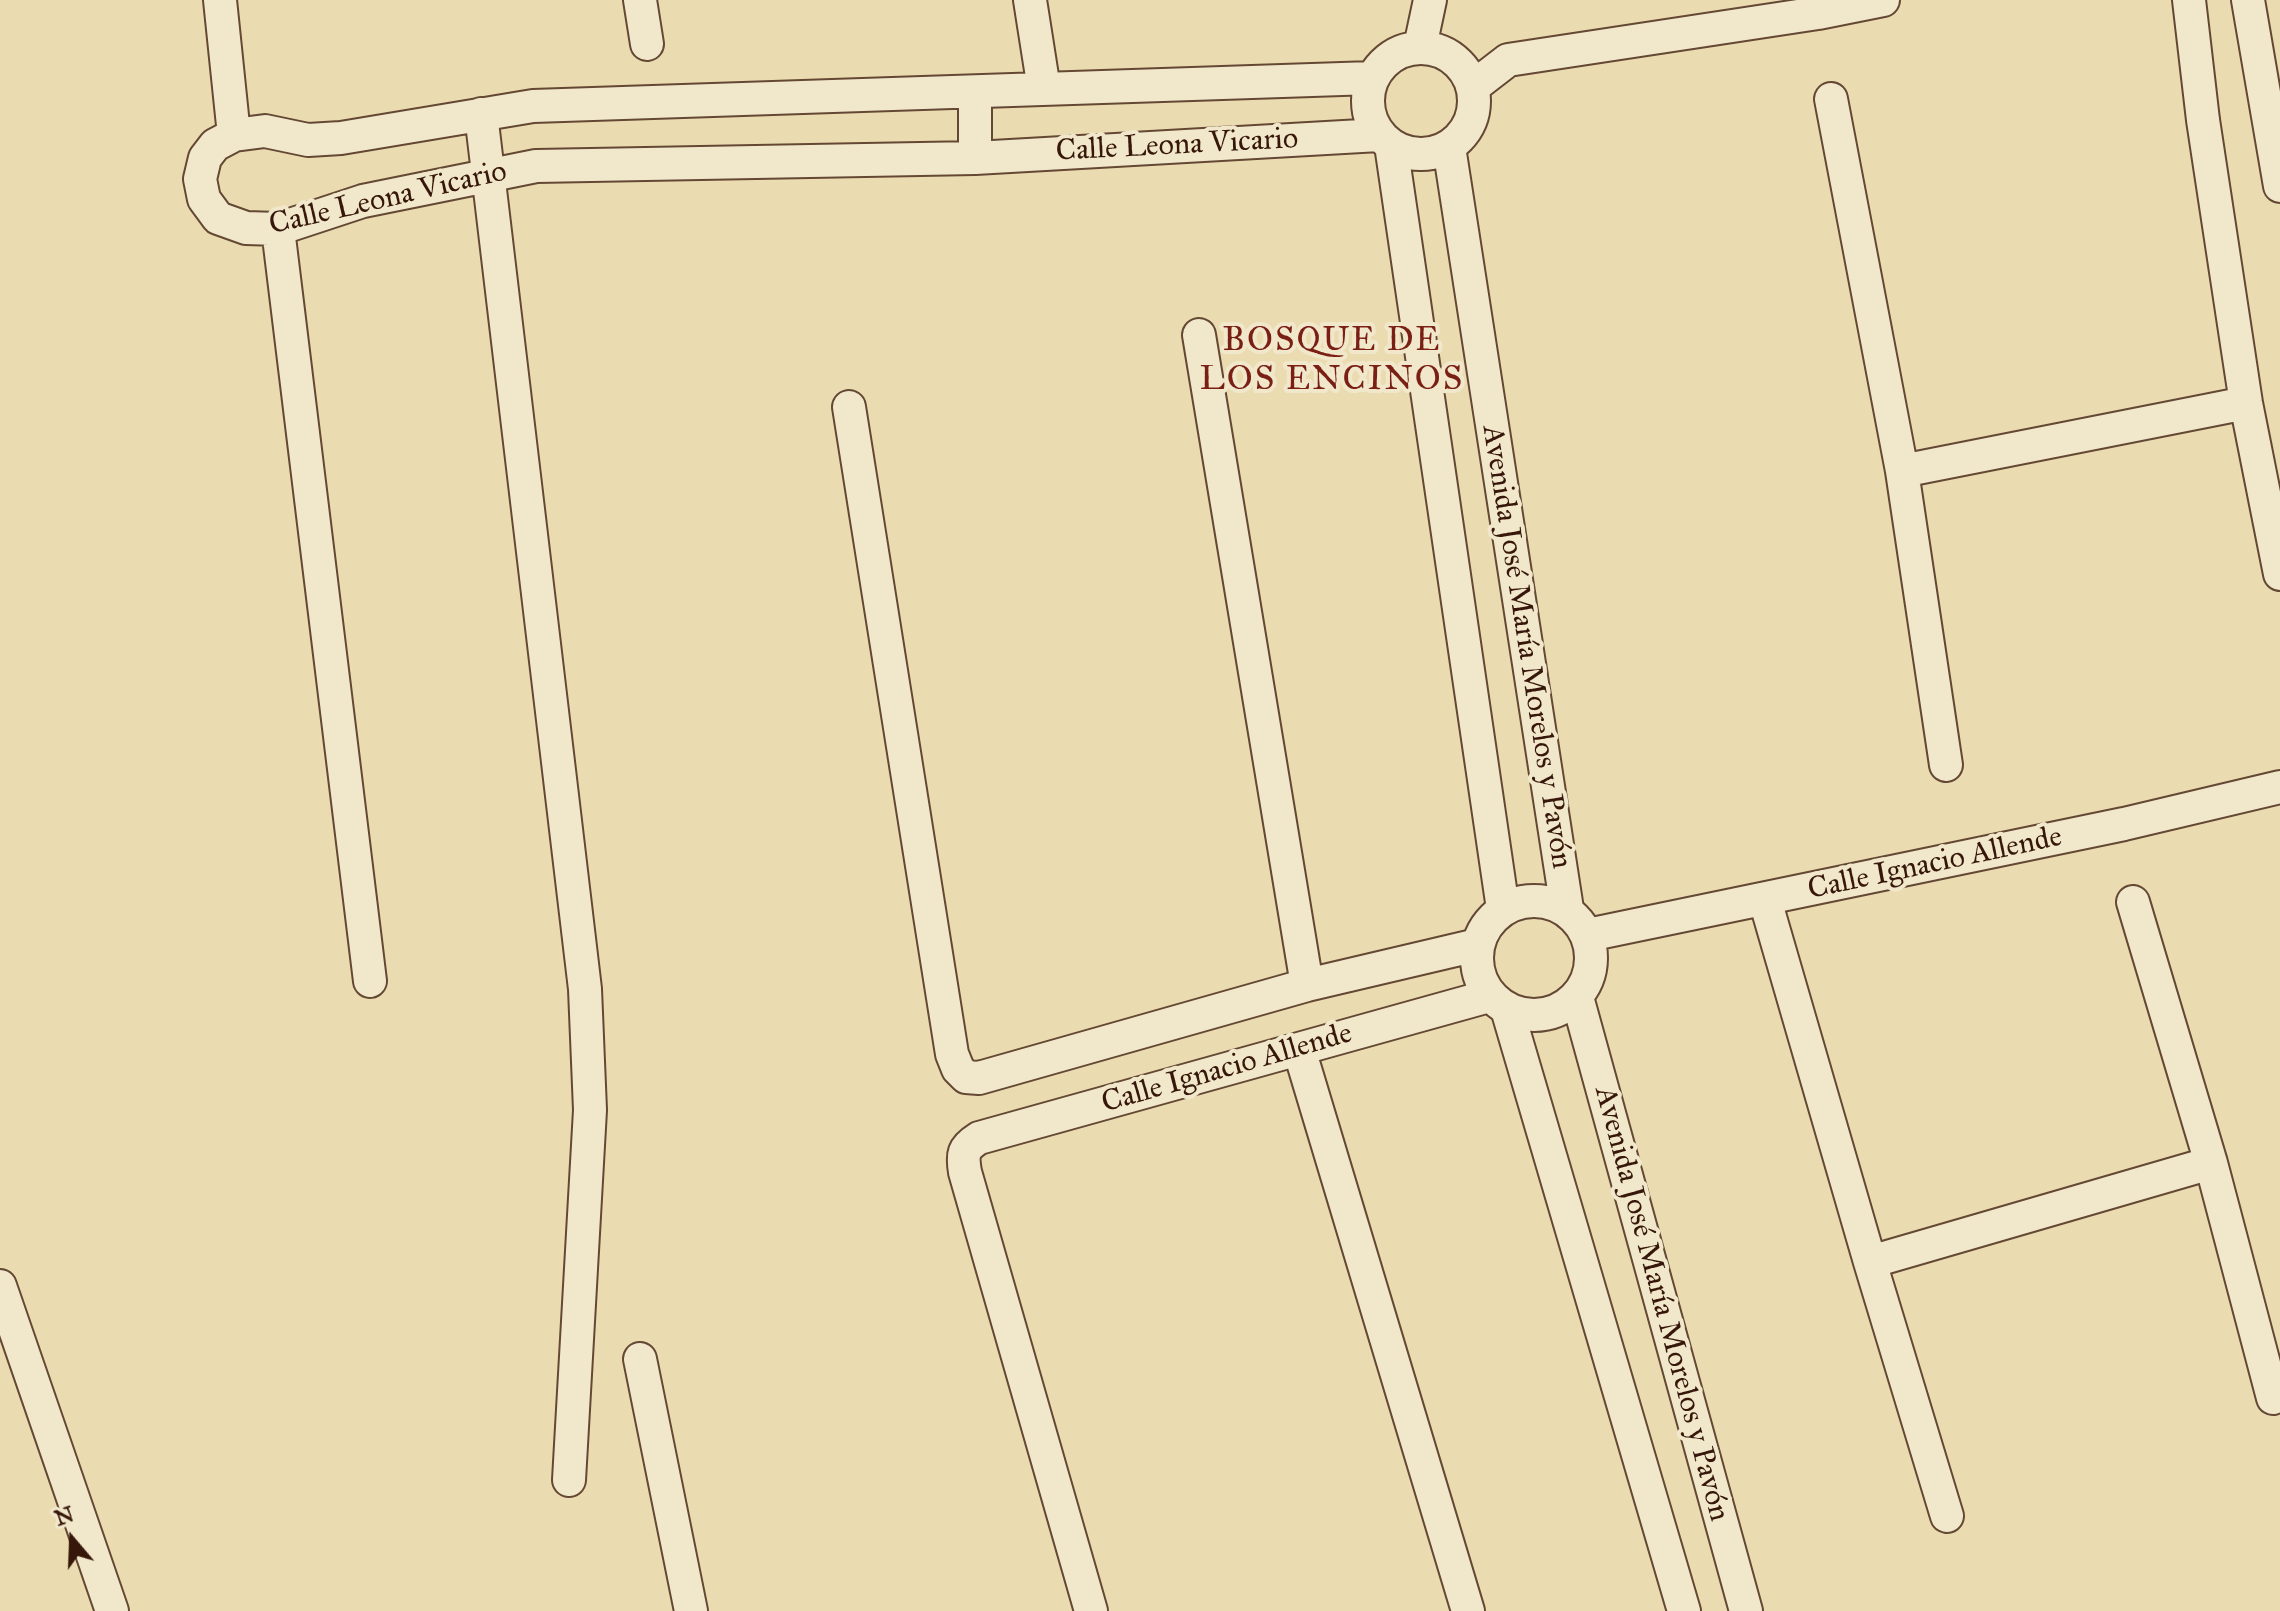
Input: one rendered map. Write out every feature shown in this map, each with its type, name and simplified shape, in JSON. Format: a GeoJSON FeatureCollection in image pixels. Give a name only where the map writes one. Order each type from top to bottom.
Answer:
{"type":"FeatureCollection","features":[{"type":"Feature","properties":{"kind":"street"},"geometry":{"type":"LineString","coordinates":[[220,0],[234,135]]}},
{"type":"Feature","properties":{"kind":"street"},"geometry":{"type":"LineString","coordinates":[[640,0],[647,44]]}},
{"type":"Feature","properties":{"kind":"street"},"geometry":{"type":"LineString","coordinates":[[1030,0],[1044,89]]}},
{"type":"Feature","properties":{"kind":"street"},"geometry":{"type":"LineString","coordinates":[[1420,47],[1430,0]]}},
{"type":"Feature","properties":{"kind":"street"},"geometry":{"type":"LineString","coordinates":[[1473,87],[1508,60],[1816,6],[1883,0]]}},
{"type":"Feature","properties":{"kind":"street"},"geometry":{"type":"LineString","coordinates":[[2189,0],[2203,120],[2246,403],[2280,574]]}},
{"type":"Feature","properties":{"kind":"street"},"geometry":{"type":"LineString","coordinates":[[2248,0],[2280,186]]}},
{"type":"Feature","properties":{"kind":"street"},"geometry":{"type":"LineString","coordinates":[[1420,47],[1437,50],[1453,58],[1465,71],[1473,87],[1474,109],[1465,131],[1449,147],[1430,154],[1409,154],[1385,140],[1370,117],[1367,98],[1372,78],[1392,56],[1420,47]]}},
{"type":"Feature","properties":{"kind":"street","name":"Calle Leona Vicario"},"geometry":{"type":"LineString","coordinates":[[1372,78],[533,106],[341,138],[308,140],[265,131],[234,135],[215,145],[205,158],[200,179],[204,199],[218,218],[246,228],[278,229],[363,201],[536,166],[975,158],[1385,140]]}},
{"type":"Feature","properties":{"kind":"street"},"geometry":{"type":"LineString","coordinates":[[975,93],[975,158]]}},
{"type":"Feature","properties":{"kind":"street"},"geometry":{"type":"LineString","coordinates":[[1831,99],[1902,471],[1946,765]]}},
{"type":"Feature","properties":{"kind":"street"},"geometry":{"type":"LineString","coordinates":[[481,114],[585,989],[590,1110],[569,1480]]}},
{"type":"Feature","properties":{"kind":"street","name":"Avenida José María Morelos y Pavón"},"geometry":{"type":"LineString","coordinates":[[1385,140],[1503,909]]}},
{"type":"Feature","properties":{"kind":"street","name":"Avenida José María Morelos y Pavón"},"geometry":{"type":"LineString","coordinates":[[1449,147],[1567,909]]}},
{"type":"Feature","properties":{"kind":"street"},"geometry":{"type":"LineString","coordinates":[[278,229],[370,981]]}},
{"type":"Feature","properties":{"kind":"street"},"geometry":{"type":"LineString","coordinates":[[1199,335],[1307,985]]}},
{"type":"Feature","properties":{"kind":"street"},"geometry":{"type":"LineString","coordinates":[[1902,471],[2246,403]]}},
{"type":"Feature","properties":{"kind":"street","name":"Calle Ignacio Allende"},"geometry":{"type":"LineString","coordinates":[[849,407],[952,1054],[958,1069],[966,1077],[979,1078],[1307,985],[1477,945]]}},
{"type":"Feature","properties":{"kind":"street","name":"Calle Ignacio Allende"},"geometry":{"type":"LineString","coordinates":[[1588,935],[2124,824],[2280,787]]}},
{"type":"Feature","properties":{"kind":"street"},"geometry":{"type":"LineString","coordinates":[[1536,900],[1567,909],[1588,935],[1592,968],[1577,997],[1556,1011],[1531,1016],[1498,1002],[1477,972],[1477,945],[1486,925],[1503,909],[1536,900]]}},
{"type":"Feature","properties":{"kind":"street"},"geometry":{"type":"LineString","coordinates":[[1765,900],[1947,1516]]}},
{"type":"Feature","properties":{"kind":"street"},"geometry":{"type":"LineString","coordinates":[[2133,902],[2211,1163],[2273,1398]]}},
{"type":"Feature","properties":{"kind":"street","name":"Avenida José María Morelos y Pavón"},"geometry":{"type":"LineString","coordinates":[[1577,997],[1746,1611]]}},
{"type":"Feature","properties":{"kind":"street","name":"Avenida José María Morelos y Pavón"},"geometry":{"type":"LineString","coordinates":[[1498,1002],[1684,1611]]}},
{"type":"Feature","properties":{"kind":"street","name":"Calle Ignacio Allende"},"geometry":{"type":"LineString","coordinates":[[1091,1611],[965,1172],[962,1155],[967,1146],[979,1138],[1299,1049],[1498,1002]]}},
{"type":"Feature","properties":{"kind":"street"},"geometry":{"type":"LineString","coordinates":[[1299,1049],[1468,1611]]}},
{"type":"Feature","properties":{"kind":"street"},"geometry":{"type":"LineString","coordinates":[[1870,1262],[2211,1163]]}},
{"type":"Feature","properties":{"kind":"street"},"geometry":{"type":"LineString","coordinates":[[0,1286],[112,1611]]}},
{"type":"Feature","properties":{"kind":"street"},"geometry":{"type":"LineString","coordinates":[[640,1359],[691,1611]]}},
{"type":"Feature","properties":{"kind":"district","name":"BOSQUE DE LOS ENCINOS"},"geometry":{"type":"Point","coordinates":[1332,362]}}]}
